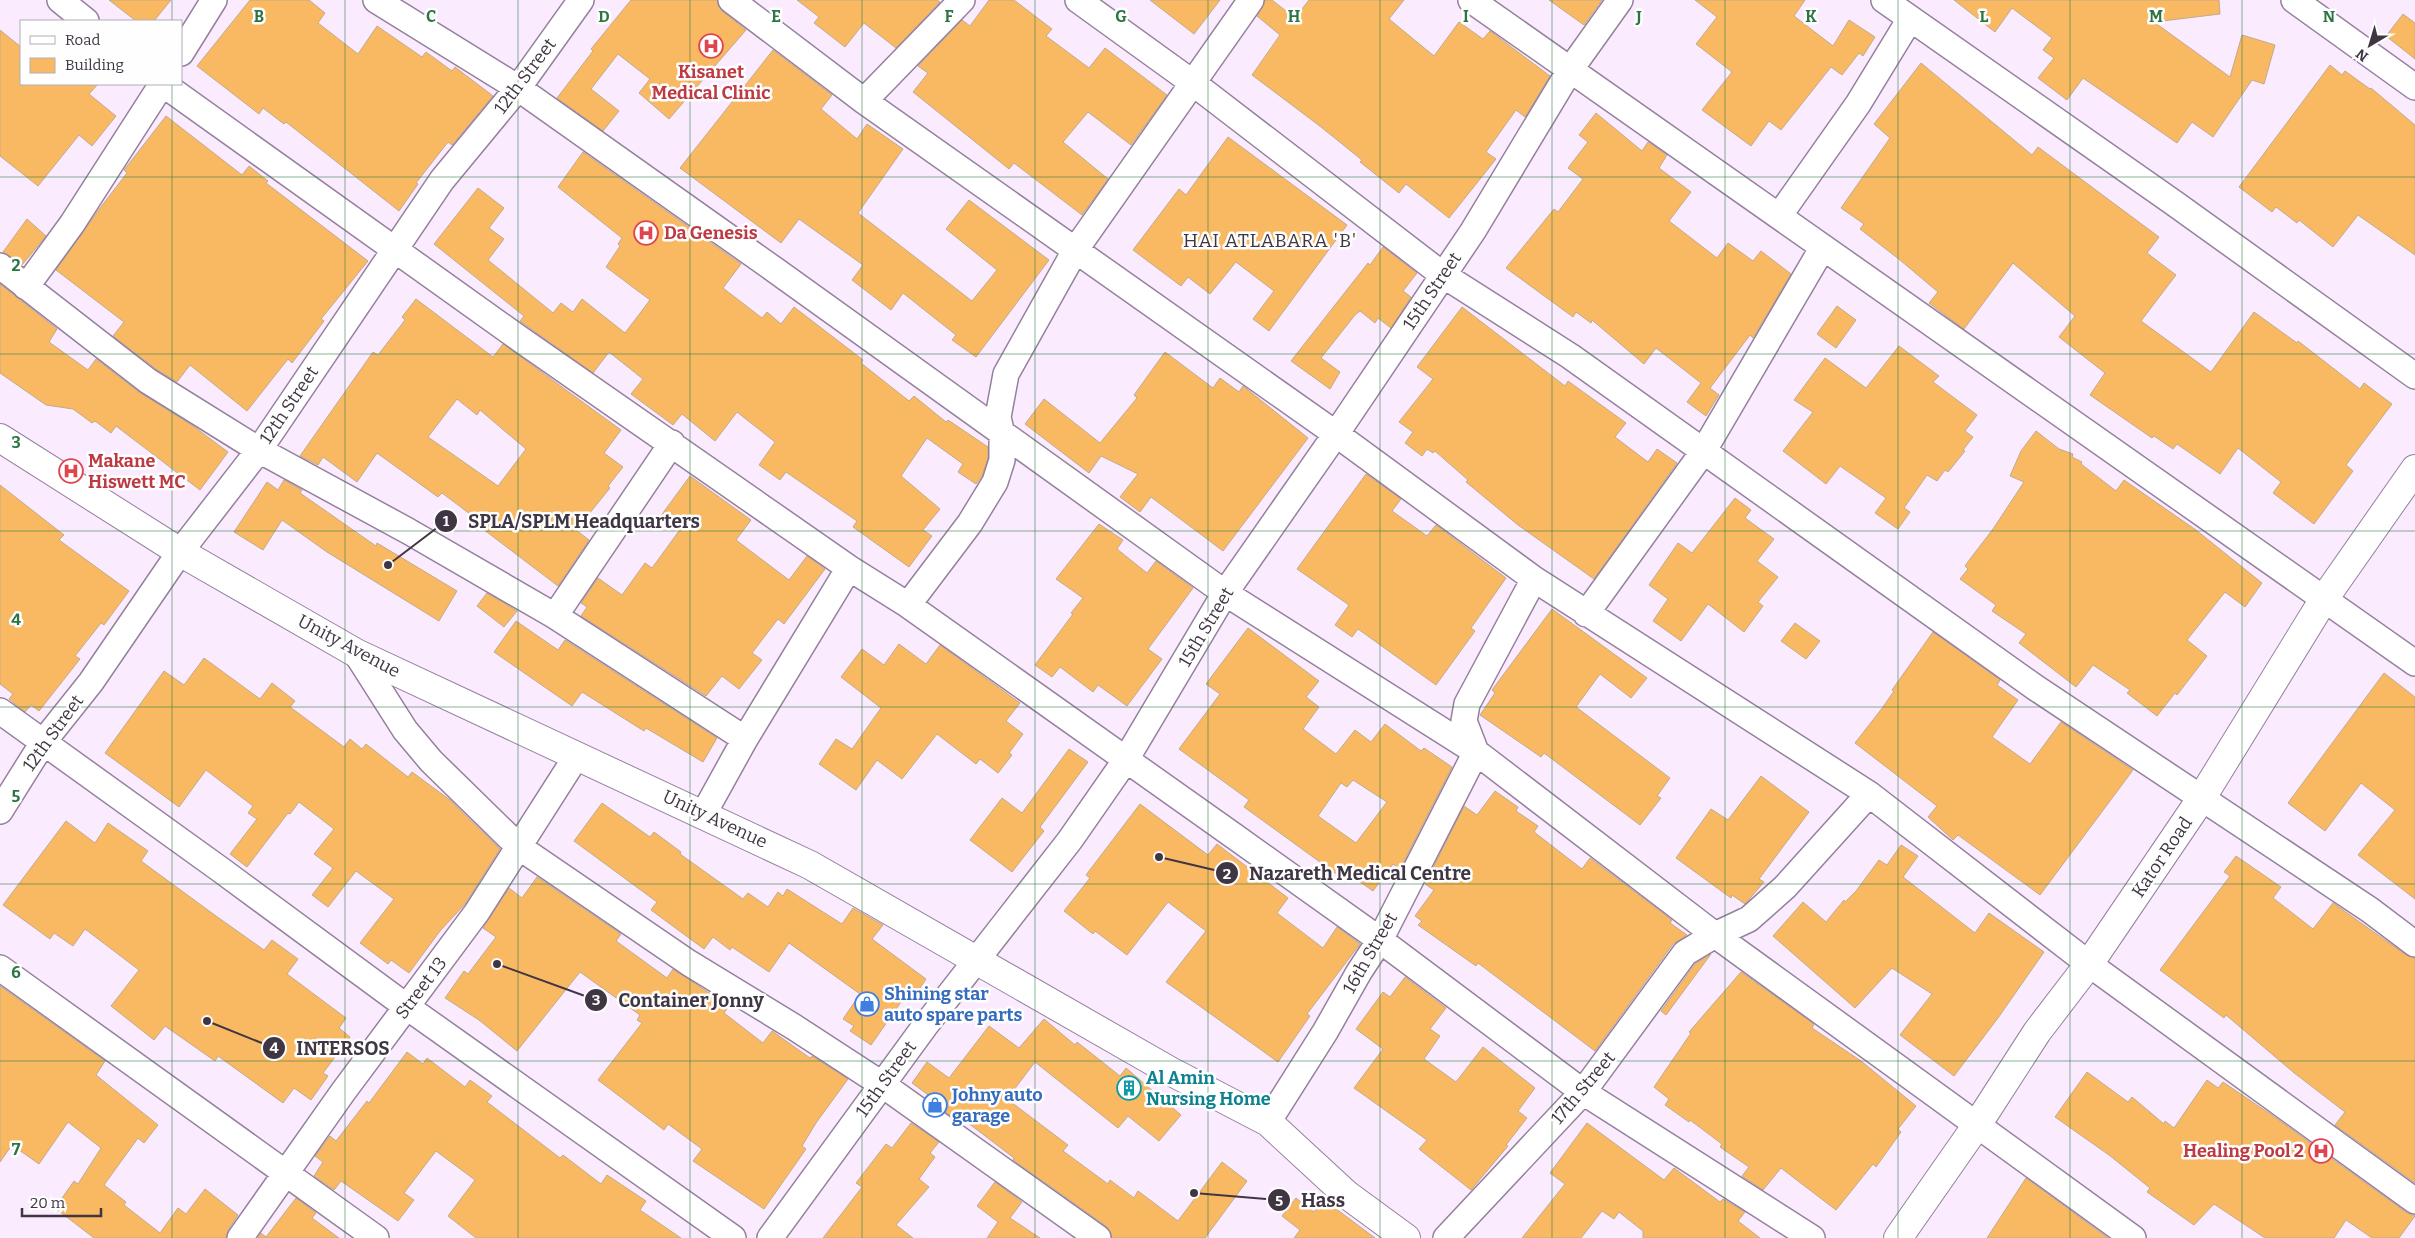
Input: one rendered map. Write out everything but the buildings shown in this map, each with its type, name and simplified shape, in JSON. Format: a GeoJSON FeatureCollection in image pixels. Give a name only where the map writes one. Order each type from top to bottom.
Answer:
{"type":"FeatureCollection","features":[{"type":"Feature","properties":{"kind":"main road","name":"Unity Avenue"},"geometry":{"type":"LineString","coordinates":[[0,438],[180,552],[356,653],[576,757],[704,813],[810,864],[1170,1071],[1268,1122],[1346,1194],[1406,1238]]}},
{"type":"Feature","properties":{"kind":"main road","name":"Kator Road"},"geometry":{"type":"LineString","coordinates":[[1898,1238],[1977,1125],[2037,1032],[2089,964],[2201,799],[2324,599],[2415,469]]}},
{"type":"Feature","properties":{"kind":"street"},"geometry":{"type":"LineString","coordinates":[[60,0],[85,20]]}},
{"type":"Feature","properties":{"kind":"street"},"geometry":{"type":"LineString","coordinates":[[182,51],[214,0]]}},
{"type":"Feature","properties":{"kind":"street"},"geometry":{"type":"LineString","coordinates":[[376,0],[518,88],[767,264],[1002,435],[1225,593],[1476,752],[1715,935],[2133,1238]]}},
{"type":"Feature","properties":{"kind":"street","name":"12th Street"},"geometry":{"type":"LineString","coordinates":[[0,812],[44,741],[91,682],[180,552],[259,450],[442,180],[518,88],[581,0]]}},
{"type":"Feature","properties":{"kind":"street"},"geometry":{"type":"LineString","coordinates":[[731,0],[864,101],[1336,434],[1534,579],[1869,794],[2089,964],[2415,1201]]}},
{"type":"Feature","properties":{"kind":"street"},"geometry":{"type":"LineString","coordinates":[[864,101],[962,0]]}},
{"type":"Feature","properties":{"kind":"street"},"geometry":{"type":"LineString","coordinates":[[1078,0],[1193,83],[1443,275],[1570,356],[2036,688],[2370,910],[2415,944]]}},
{"type":"Feature","properties":{"kind":"street"},"geometry":{"type":"LineString","coordinates":[[908,605],[970,523],[995,482],[1002,460],[1002,435],[998,418],[1006,374],[1076,249],[1251,0]]}},
{"type":"Feature","properties":{"kind":"street"},"geometry":{"type":"LineString","coordinates":[[1471,0],[2415,663]]}},
{"type":"Feature","properties":{"kind":"street","name":"15th Street"},"geometry":{"type":"LineString","coordinates":[[770,1238],[925,1026],[1070,840],[1126,762],[1225,593],[1336,434],[1473,231],[1570,70],[1620,0]]}},
{"type":"Feature","properties":{"kind":"street"},"geometry":{"type":"LineString","coordinates":[[1884,0],[2174,203],[2415,376]]}},
{"type":"Feature","properties":{"kind":"street"},"geometry":{"type":"LineString","coordinates":[[2294,0],[2415,86]]}},
{"type":"Feature","properties":{"kind":"street"},"geometry":{"type":"LineString","coordinates":[[1779,216],[1858,104],[1910,19]]}},
{"type":"Feature","properties":{"kind":"street"},"geometry":{"type":"LineString","coordinates":[[26,287],[72,224],[162,85]]}},
{"type":"Feature","properties":{"kind":"street"},"geometry":{"type":"LineString","coordinates":[[164,85],[397,249],[520,339],[849,568],[908,605],[1126,762],[1380,940],[1583,1092],[1812,1238]]}},
{"type":"Feature","properties":{"kind":"street"},"geometry":{"type":"LineString","coordinates":[[1586,614],[1703,452],[1823,247]]}},
{"type":"Feature","properties":{"kind":"street"},"geometry":{"type":"LineString","coordinates":[[0,266],[148,381],[259,450],[408,531],[555,616],[745,739]]}},
{"type":"Feature","properties":{"kind":"street"},"geometry":{"type":"LineString","coordinates":[[555,616],[672,443]]}},
{"type":"Feature","properties":{"kind":"street"},"geometry":{"type":"LineString","coordinates":[[704,813],[745,739],[849,568]]}},
{"type":"Feature","properties":{"kind":"street"},"geometry":{"type":"LineString","coordinates":[[1476,752],[1464,721],[1467,704],[1534,579]]}},
{"type":"Feature","properties":{"kind":"street"},"geometry":{"type":"LineString","coordinates":[[356,653],[405,730],[431,761],[519,847],[689,963],[794,1027],[882,1085],[1098,1238]]}},
{"type":"Feature","properties":{"kind":"street"},"geometry":{"type":"LineString","coordinates":[[0,712],[44,741],[407,1007],[733,1238]]}},
{"type":"Feature","properties":{"kind":"street","name":"16th Street"},"geometry":{"type":"LineString","coordinates":[[1268,1122],[1380,940],[1476,752]]}},
{"type":"Feature","properties":{"kind":"street","name":"Street 13"},"geometry":{"type":"LineString","coordinates":[[240,1238],[343,1092],[477,912],[576,757]]}},
{"type":"Feature","properties":{"kind":"street","name":"17th Street"},"geometry":{"type":"LineString","coordinates":[[1446,1238],[1583,1092],[1685,953],[1715,935],[1749,919],[1785,887],[1869,794]]}},
{"type":"Feature","properties":{"kind":"street"},"geometry":{"type":"LineString","coordinates":[[0,968],[376,1238]]}},
{"type":"Feature","properties":{"kind":"place","name":"Kisanet Medical Clinic"},"geometry":{"type":"Point","coordinates":[711,46]}},
{"type":"Feature","properties":{"kind":"place","name":"Da Genesis"},"geometry":{"type":"Point","coordinates":[646,233]}},
{"type":"Feature","properties":{"kind":"place","name":"Makane Hiswett MC"},"geometry":{"type":"Point","coordinates":[71,471]}},
{"type":"Feature","properties":{"kind":"place","name":"SPLA/SPLM Headquarters"},"geometry":{"type":"Point","coordinates":[388,565]}},
{"type":"Feature","properties":{"kind":"place","name":"Nazareth Medical Centre"},"geometry":{"type":"Point","coordinates":[1159,857]}},
{"type":"Feature","properties":{"kind":"place","name":"Container Jonny"},"geometry":{"type":"Point","coordinates":[497,964]}},
{"type":"Feature","properties":{"kind":"place","name":"Shining star auto spare parts"},"geometry":{"type":"Point","coordinates":[867,1004]}},
{"type":"Feature","properties":{"kind":"place","name":"INTERSOS"},"geometry":{"type":"Point","coordinates":[207,1021]}},
{"type":"Feature","properties":{"kind":"place","name":"Al Amin Nursing Home"},"geometry":{"type":"Point","coordinates":[1129,1088]}},
{"type":"Feature","properties":{"kind":"place","name":"Johny auto garage"},"geometry":{"type":"Point","coordinates":[935,1105]}},
{"type":"Feature","properties":{"kind":"place","name":"Healing Pool 2"},"geometry":{"type":"Point","coordinates":[2321,1151]}},
{"type":"Feature","properties":{"kind":"place","name":"Hass"},"geometry":{"type":"Point","coordinates":[1194,1193]}},
{"type":"Feature","properties":{"kind":"district","name":"HAI ATLABARA 'B'"},"geometry":{"type":"Point","coordinates":[1270,240]}}]}
